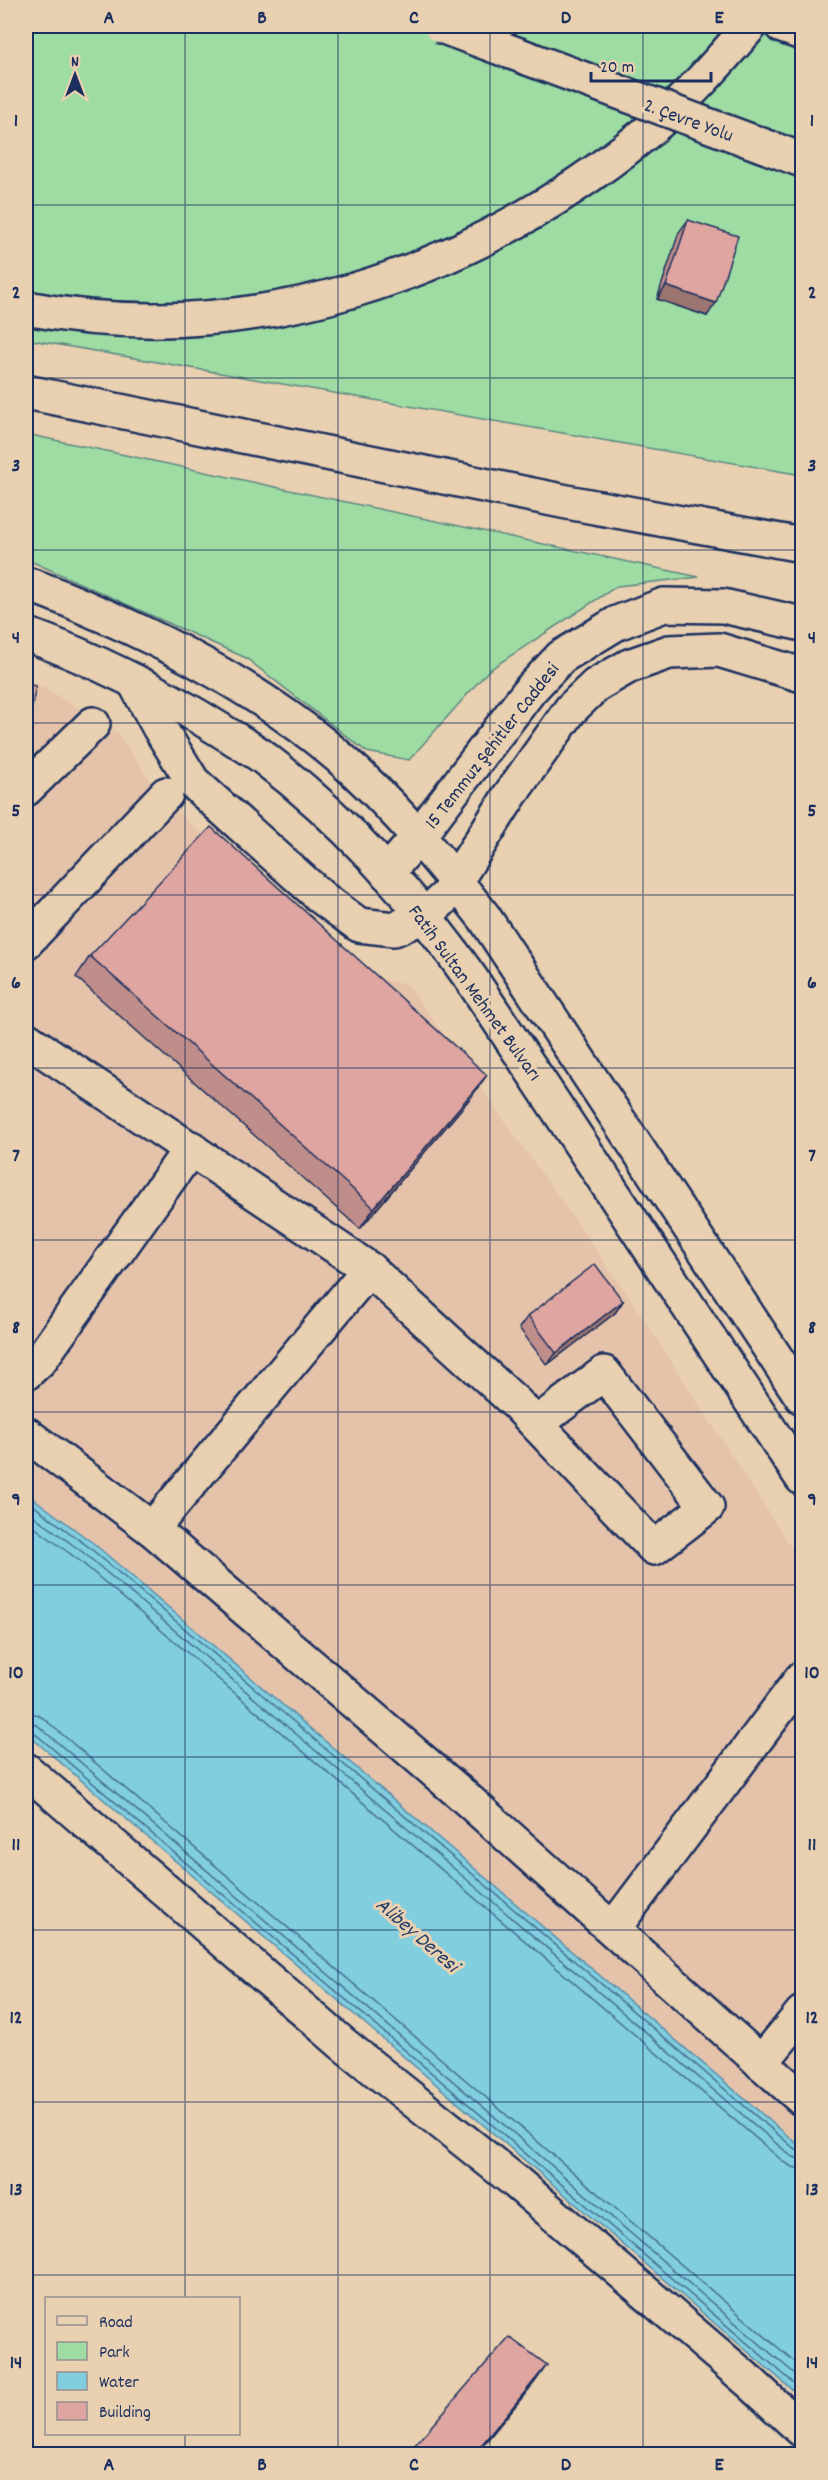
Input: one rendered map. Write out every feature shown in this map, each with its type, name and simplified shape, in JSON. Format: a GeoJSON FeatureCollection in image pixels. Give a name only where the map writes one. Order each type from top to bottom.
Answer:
{"type":"FeatureCollection","features":[{"type":"Feature","properties":{"kind":"main road","name":"2. Çevre Yolu"},"geometry":{"type":"LineString","coordinates":[[441,26],[802,160]]}},
{"type":"Feature","properties":{"kind":"main road"},"geometry":{"type":"LineString","coordinates":[[26,308],[121,321],[213,319],[323,300],[415,270],[512,225],[586,177],[647,132],[710,71],[750,26]]}},
{"type":"Feature","properties":{"kind":"main road"},"geometry":{"type":"LineString","coordinates":[[782,26],[802,33]]}},
{"type":"Feature","properties":{"kind":"main road"},"geometry":{"type":"LineString","coordinates":[[26,392],[567,502],[802,545]]}},
{"type":"Feature","properties":{"kind":"main road"},"geometry":{"type":"LineString","coordinates":[[26,584],[45,590],[128,627],[274,705],[358,774],[456,881],[525,976],[802,1397]]}},
{"type":"Feature","properties":{"kind":"main road","name":"15 Temmuz Şehitler Caddesi"},"geometry":{"type":"LineString","coordinates":[[387,873],[418,837],[530,690],[561,657],[617,622],[664,605],[723,606],[802,624]]}},
{"type":"Feature","properties":{"kind":"main road","name":"Fatih Sultan Mehmet Bulvarı"},"geometry":{"type":"LineString","coordinates":[[26,634],[134,681],[195,714],[262,757],[319,803],[387,873],[425,916],[534,1072],[802,1478]]}},
{"type":"Feature","properties":{"kind":"main road","name":"15 Temmuz Şehitler Caddesi"},"geometry":{"type":"LineString","coordinates":[[425,916],[447,895],[517,786],[571,710],[596,685],[629,666],[669,652],[719,650],[802,675]]}},
{"type":"Feature","properties":{"kind":"main road"},"geometry":{"type":"LineString","coordinates":[[134,681],[193,782],[321,897],[359,925],[394,929],[425,916]]}},
{"type":"Feature","properties":{"kind":"main road"},"geometry":{"type":"LineString","coordinates":[[26,789],[93,724]]}},
{"type":"Feature","properties":{"kind":"main road"},"geometry":{"type":"LineString","coordinates":[[26,942],[166,794]]}},
{"type":"Feature","properties":{"kind":"main road"},"geometry":{"type":"LineString","coordinates":[[26,1039],[369,1269],[536,1424],[654,1548],[707,1507],[604,1373],[536,1424]]}},
{"type":"Feature","properties":{"kind":"main road"},"geometry":{"type":"LineString","coordinates":[[26,1373],[40,1360],[190,1148]]}},
{"type":"Feature","properties":{"kind":"main road"},"geometry":{"type":"LineString","coordinates":[[152,1529],[369,1269]]}},
{"type":"Feature","properties":{"kind":"main road"},"geometry":{"type":"LineString","coordinates":[[26,1434],[152,1529],[460,1793],[802,2099]]}},
{"type":"Feature","properties":{"kind":"main road"},"geometry":{"type":"LineString","coordinates":[[613,1929],[802,1678]]}},
{"type":"Feature","properties":{"kind":"main road"},"geometry":{"type":"LineString","coordinates":[[26,1770],[343,2044],[516,2182],[750,2382],[802,2431],[790,2454]]}},
{"type":"Feature","properties":{"kind":"main road"},"geometry":{"type":"LineString","coordinates":[[761,2063],[802,2013]]}},
{"type":"Feature","properties":{"kind":"shaded area"},"geometry":{"type":"Polygon","coordinates":[[[26,682],[43,687],[117,732],[159,794],[349,972],[408,985],[628,1295],[802,1564],[802,2148],[93,1543],[26,1493],[26,682]]]}},
{"type":"Feature","properties":{"kind":"green space"},"geometry":{"type":"Polygon","coordinates":[[[26,26],[802,26],[802,475],[26,339],[26,26]]]}},
{"type":"Feature","properties":{"kind":"green space"},"geometry":{"type":"Polygon","coordinates":[[[26,434],[699,577],[617,586],[489,670],[409,760],[367,752],[246,658],[26,559],[26,434]]]}},
{"type":"Feature","properties":{"kind":"water","name":"Alibey Deresi"},"geometry":{"type":"Polygon","coordinates":[[[26,1493],[93,1543],[802,2148],[802,2398],[26,1733],[26,1493]]]}},
{"type":"Feature","properties":{"kind":"building"},"geometry":{"type":"Polygon","coordinates":[[[688,220],[738,236],[716,303],[666,286],[688,220]]]}},
{"type":"Feature","properties":{"kind":"building"},"geometry":{"type":"Polygon","coordinates":[[[26,684],[36,686],[26,736],[26,684]]]}},
{"type":"Feature","properties":{"kind":"building"},"geometry":{"type":"Polygon","coordinates":[[[211,827],[487,1075],[374,1208],[90,956],[211,827]]]}},
{"type":"Feature","properties":{"kind":"building"},"geometry":{"type":"Polygon","coordinates":[[[595,1264],[623,1301],[556,1353],[528,1316],[595,1264]]]}},
{"type":"Feature","properties":{"kind":"building"},"geometry":{"type":"Polygon","coordinates":[[[509,2337],[547,2365],[474,2454],[407,2454],[509,2337]]]}}]}
